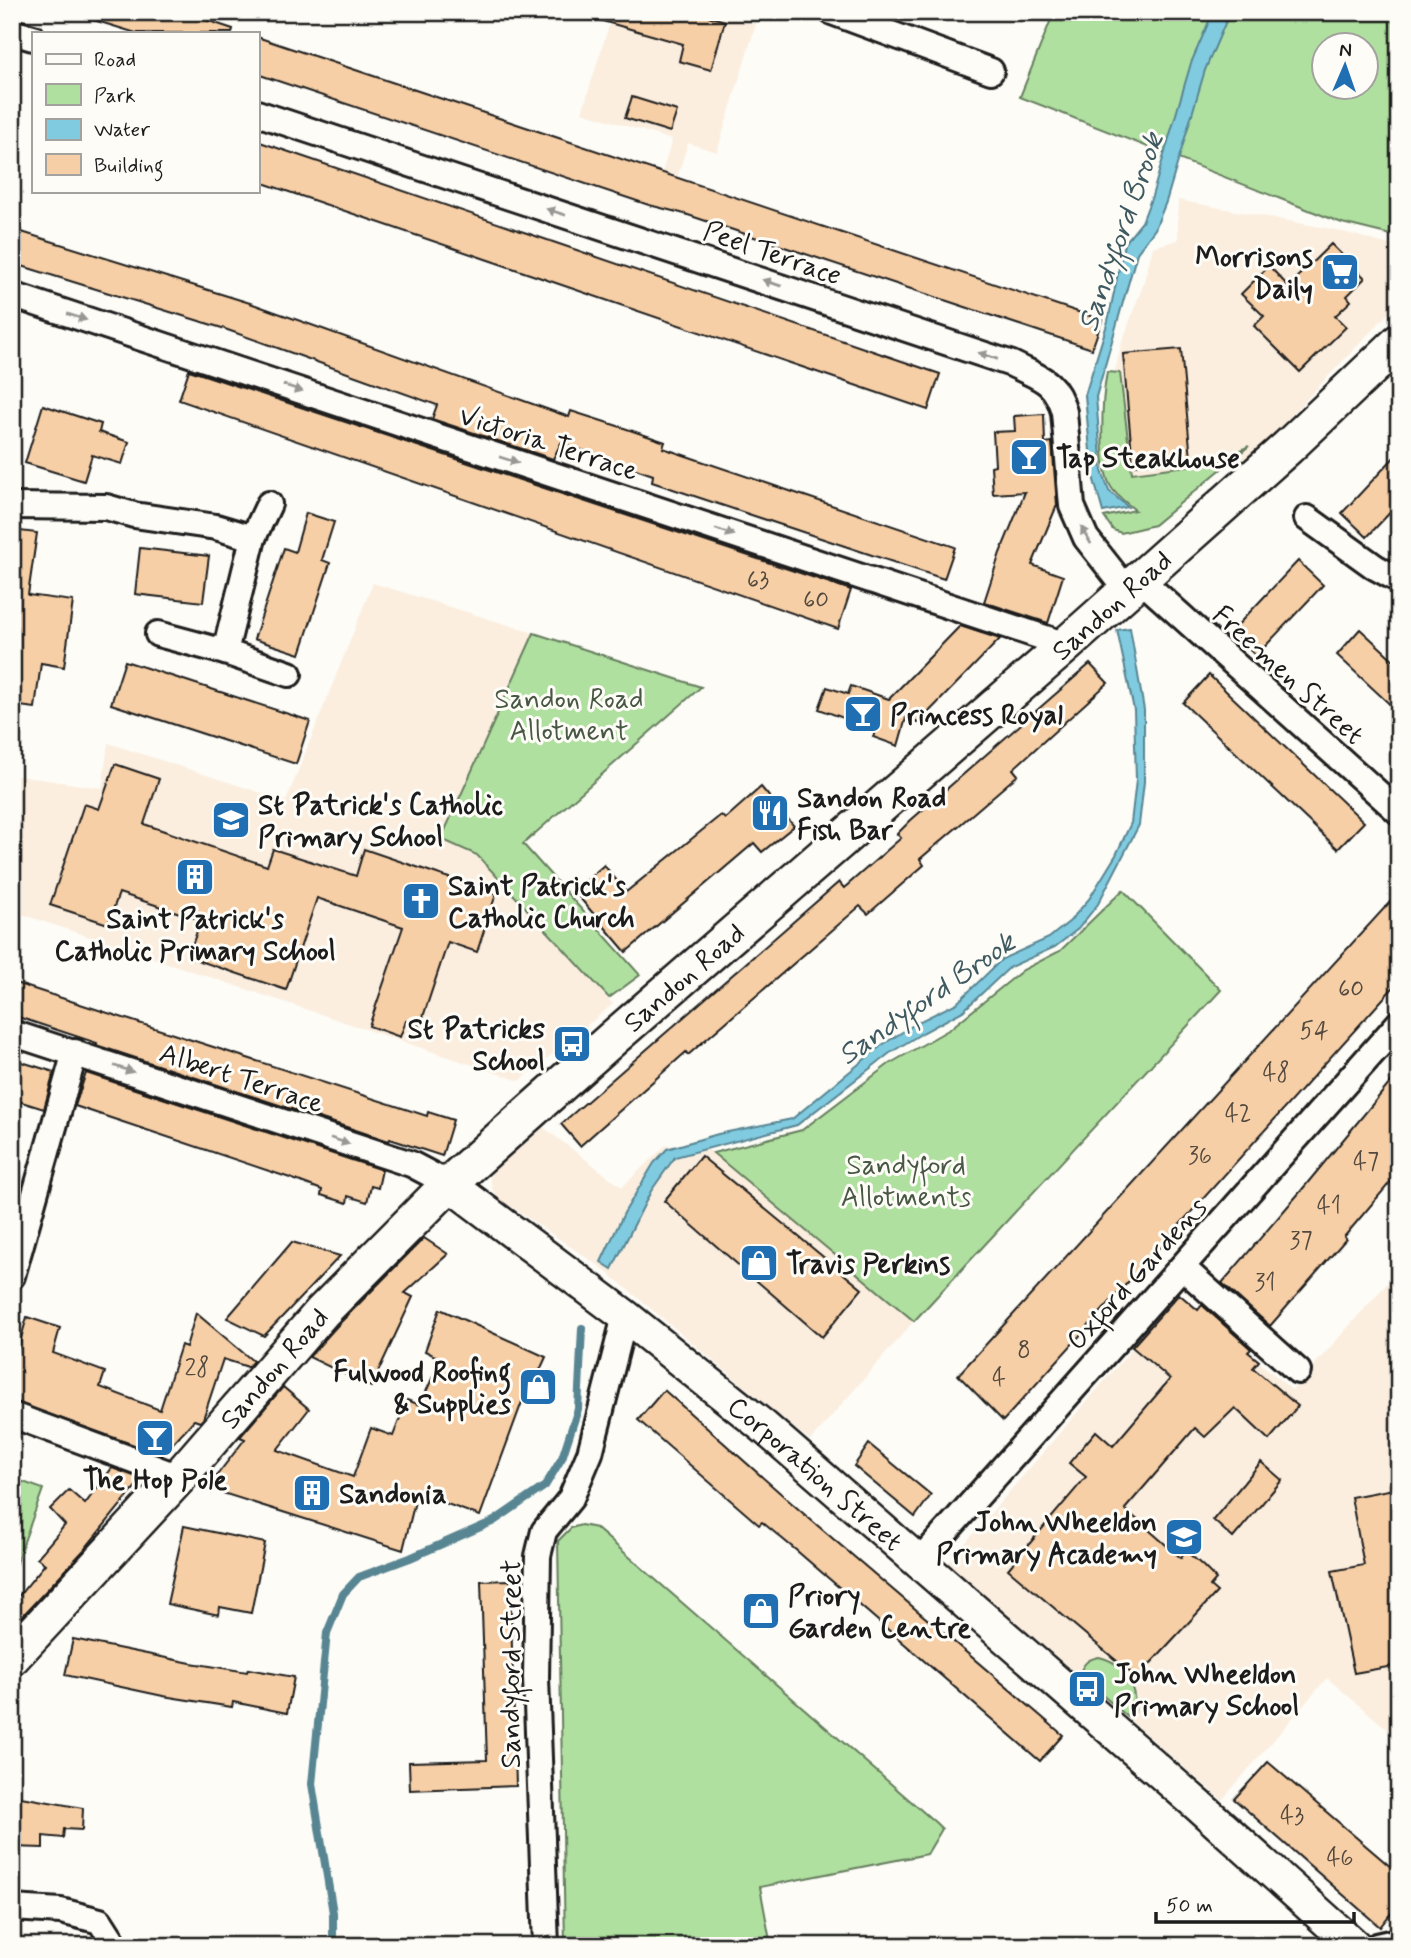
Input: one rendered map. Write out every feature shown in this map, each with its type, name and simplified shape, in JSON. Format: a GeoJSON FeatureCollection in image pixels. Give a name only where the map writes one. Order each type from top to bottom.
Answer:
{"type":"FeatureCollection","features":[{"type":"Feature","properties":{"kind":"main road","name":"Sandon Road"},"geometry":{"type":"LineString","coordinates":[[12,1657],[179,1477],[322,1312],[449,1184],[1066,645],[1288,447],[1399,342]]}},
{"type":"Feature","properties":{"kind":"street"},"geometry":{"type":"LineString","coordinates":[[833,12],[991,71]]}},
{"type":"Feature","properties":{"kind":"street"},"geometry":{"type":"LineString","coordinates":[[12,32],[32,38]]}},
{"type":"Feature","properties":{"kind":"street","name":"Peel Terrace"},"geometry":{"type":"LineString","coordinates":[[259,114],[1012,364],[1052,385],[1063,412],[1072,506],[1086,538],[1133,585]]}},
{"type":"Feature","properties":{"kind":"street","name":"Victoria Terrace"},"geometry":{"type":"LineString","coordinates":[[12,295],[1066,645]]}},
{"type":"Feature","properties":{"kind":"street"},"geometry":{"type":"LineString","coordinates":[[225,652],[253,538],[269,504]]}},
{"type":"Feature","properties":{"kind":"street"},"geometry":{"type":"LineString","coordinates":[[12,506],[106,508],[134,515],[216,527],[253,538]]}},
{"type":"Feature","properties":{"kind":"street"},"geometry":{"type":"LineString","coordinates":[[1307,518],[1375,567],[1399,580]]}},
{"type":"Feature","properties":{"kind":"street","name":"Freemen Street"},"geometry":{"type":"LineString","coordinates":[[1133,585],[1399,812]]}},
{"type":"Feature","properties":{"kind":"street"},"geometry":{"type":"LineString","coordinates":[[158,634],[225,652],[289,674]]}},
{"type":"Feature","properties":{"kind":"street","name":"Oxford Gardens"},"geometry":{"type":"LineString","coordinates":[[918,1563],[1399,1023]]}},
{"type":"Feature","properties":{"kind":"street","name":"Albert Terrace"},"geometry":{"type":"LineString","coordinates":[[12,1033],[411,1164],[449,1184]]}},
{"type":"Feature","properties":{"kind":"street"},"geometry":{"type":"LineString","coordinates":[[12,1276],[75,1052]]}},
{"type":"Feature","properties":{"kind":"street","name":"Corporation Street"},"geometry":{"type":"LineString","coordinates":[[449,1184],[625,1316],[764,1427],[1199,1806],[1355,1946]]}},
{"type":"Feature","properties":{"kind":"street"},"geometry":{"type":"LineString","coordinates":[[1182,1267],[1298,1371]]}},
{"type":"Feature","properties":{"kind":"street","name":"Sandyford Street"},"geometry":{"type":"LineString","coordinates":[[546,1946],[536,1678],[538,1556],[544,1531],[571,1498],[590,1453],[625,1316]]}},
{"type":"Feature","properties":{"kind":"street"},"geometry":{"type":"LineString","coordinates":[[12,1415],[179,1477]]}},
{"type":"Feature","properties":{"kind":"street"},"geometry":{"type":"LineString","coordinates":[[12,1908],[61,1911],[100,1921],[116,1946]]}},
{"type":"Feature","properties":{"kind":"street"},"geometry":{"type":"LineString","coordinates":[[1377,1946],[1399,1941]]}},
{"type":"Feature","properties":{"kind":"shaded area"},"geometry":{"type":"Polygon","coordinates":[[[613,12],[716,12],[756,24],[717,152],[688,143],[667,210],[652,205],[672,140],[582,112],[613,12]]]}},
{"type":"Feature","properties":{"kind":"shaded area"},"geometry":{"type":"Polygon","coordinates":[[[1178,200],[1336,230],[1393,246],[1399,252],[1399,302],[1247,462],[1129,479],[1115,372],[1121,345],[1143,285],[1153,247],[1178,240],[1178,200]]]}},
{"type":"Feature","properties":{"kind":"shaded area","name":"St Patrick's Catholic Primary School"},"geometry":{"type":"Polygon","coordinates":[[[373,583],[534,633],[441,839],[477,855],[613,1004],[520,1081],[12,911],[12,775],[102,788],[108,743],[286,801],[373,583]]]}},
{"type":"Feature","properties":{"kind":"shaded area"},"geometry":{"type":"Polygon","coordinates":[[[543,1127],[622,1187],[666,1145],[708,1149],[914,1321],[810,1441],[602,1268],[498,1198],[492,1189],[490,1178],[493,1166],[507,1151],[543,1127]]]}},
{"type":"Feature","properties":{"kind":"shaded area","name":"John Wheeldon Primary Academy"},"geometry":{"type":"Polygon","coordinates":[[[1399,1270],[1399,1739],[1327,1678],[1222,1800],[948,1563],[1179,1294],[1292,1390],[1399,1270]]]}},
{"type":"Feature","properties":{"kind":"green space"},"geometry":{"type":"Polygon","coordinates":[[[1054,12],[1399,12],[1399,237],[1342,223],[1020,97],[1054,12]]]}},
{"type":"Feature","properties":{"kind":"green space"},"geometry":{"type":"Polygon","coordinates":[[[1107,372],[1120,373],[1132,473],[1218,462],[1249,446],[1154,525],[1121,533],[1113,530],[1104,517],[1135,510],[1111,487],[1104,463],[1102,431],[1107,372]]]}},
{"type":"Feature","properties":{"kind":"green space","name":"Sandon Road Allotment"},"geometry":{"type":"Polygon","coordinates":[[[534,633],[701,687],[523,844],[640,975],[609,998],[477,855],[441,839],[534,633]]]}},
{"type":"Feature","properties":{"kind":"green space","name":"Sandyford Allotments"},"geometry":{"type":"Polygon","coordinates":[[[1123,890],[1221,990],[914,1321],[713,1153],[802,1130],[889,1064],[950,1029],[1023,970],[1060,951],[1123,890]]]}},
{"type":"Feature","properties":{"kind":"green space"},"geometry":{"type":"Polygon","coordinates":[[[12,1478],[43,1489],[12,1575],[12,1478]]]}},
{"type":"Feature","properties":{"kind":"green space"},"geometry":{"type":"Polygon","coordinates":[[[581,1525],[596,1528],[936,1823],[942,1829],[927,1854],[760,1887],[771,1946],[565,1946],[558,1541],[571,1528],[581,1525]]]}},
{"type":"Feature","properties":{"kind":"green space"},"geometry":{"type":"Polygon","coordinates":[[[1099,1657],[1116,1664],[1128,1677],[1134,1693],[1135,1712],[1128,1717],[1079,1675],[1086,1663],[1099,1657]]]}},
{"type":"Feature","properties":{"kind":"water"},"geometry":{"type":"Polygon","coordinates":[[[1213,12],[1230,12],[1205,70],[1166,202],[1155,229],[1137,253],[1096,397],[1102,471],[1109,491],[1128,507],[1103,512],[1092,473],[1085,395],[1108,321],[1124,244],[1142,222],[1152,196],[1191,63],[1213,12]]]}},
{"type":"Feature","properties":{"kind":"water"},"geometry":{"type":"Polygon","coordinates":[[[1130,628],[1144,710],[1144,782],[1139,825],[1098,904],[1078,929],[1055,947],[1010,967],[963,1011],[890,1053],[797,1125],[675,1157],[651,1191],[612,1269],[601,1262],[624,1213],[654,1163],[667,1149],[718,1134],[792,1119],[882,1045],[918,1022],[957,1003],[1002,959],[1049,938],[1070,921],[1089,899],[1116,855],[1131,823],[1136,780],[1134,710],[1117,630],[1130,628]]]}},
{"type":"Feature","properties":{"kind":"building"},"geometry":{"type":"Polygon","coordinates":[[[85,12],[182,12],[233,29],[232,32],[133,32],[84,17],[85,12]]]}},
{"type":"Feature","properties":{"kind":"building"},"geometry":{"type":"Polygon","coordinates":[[[593,12],[694,12],[725,21],[711,70],[679,61],[683,44],[592,18],[593,12]]]}},
{"type":"Feature","properties":{"kind":"building"},"geometry":{"type":"Polygon","coordinates":[[[259,38],[1102,320],[1092,349],[685,214],[649,205],[259,75],[259,38]]]}},
{"type":"Feature","properties":{"kind":"building"},"geometry":{"type":"Polygon","coordinates":[[[632,97],[677,111],[670,132],[625,118],[632,97]]]}},
{"type":"Feature","properties":{"kind":"building"},"geometry":{"type":"Polygon","coordinates":[[[259,142],[940,374],[928,410],[259,182],[259,142]]]}},
{"type":"Feature","properties":{"kind":"building"},"geometry":{"type":"Polygon","coordinates":[[[12,229],[250,303],[569,417],[571,411],[624,428],[665,442],[663,448],[955,547],[944,579],[652,482],[653,475],[561,443],[553,459],[432,419],[437,405],[222,328],[12,263],[12,229]]]}},
{"type":"Feature","properties":{"kind":"building"},"geometry":{"type":"Polygon","coordinates":[[[1331,244],[1365,278],[1347,296],[1351,301],[1335,316],[1346,327],[1300,372],[1254,326],[1264,316],[1241,294],[1269,266],[1288,286],[1331,244]]]}},
{"type":"Feature","properties":{"kind":"building"},"geometry":{"type":"Polygon","coordinates":[[[1181,349],[1191,459],[1133,465],[1123,354],[1181,349]]]}},
{"type":"Feature","properties":{"kind":"building"},"geometry":{"type":"Polygon","coordinates":[[[189,370],[851,590],[838,629],[179,400],[189,370]]]}},
{"type":"Feature","properties":{"kind":"building"},"geometry":{"type":"Polygon","coordinates":[[[43,405],[101,424],[99,432],[129,442],[122,464],[92,455],[84,481],[25,463],[43,405]]]}},
{"type":"Feature","properties":{"kind":"building"},"geometry":{"type":"Polygon","coordinates":[[[1044,414],[1045,443],[1052,442],[1057,505],[1032,565],[1063,576],[1048,623],[984,602],[1000,553],[1025,492],[993,494],[993,432],[1015,431],[1014,416],[1044,414]]]}},
{"type":"Feature","properties":{"kind":"building"},"geometry":{"type":"Polygon","coordinates":[[[1399,452],[1399,503],[1367,537],[1342,513],[1399,452]]]}},
{"type":"Feature","properties":{"kind":"building"},"geometry":{"type":"Polygon","coordinates":[[[306,513],[334,522],[322,560],[330,563],[300,654],[254,639],[284,548],[295,552],[306,513]]]}},
{"type":"Feature","properties":{"kind":"building"},"geometry":{"type":"Polygon","coordinates":[[[12,530],[37,533],[28,595],[73,601],[64,667],[41,663],[35,708],[12,705],[12,530]]]}},
{"type":"Feature","properties":{"kind":"building"},"geometry":{"type":"Polygon","coordinates":[[[140,548],[209,556],[203,602],[135,594],[140,548]]]}},
{"type":"Feature","properties":{"kind":"building"},"geometry":{"type":"Polygon","coordinates":[[[1298,561],[1323,585],[1256,656],[1231,632],[1298,561]]]}},
{"type":"Feature","properties":{"kind":"building"},"geometry":{"type":"Polygon","coordinates":[[[960,626],[1000,639],[918,723],[906,718],[898,746],[873,737],[876,730],[819,709],[827,687],[848,694],[851,686],[889,699],[960,626]]]}},
{"type":"Feature","properties":{"kind":"building"},"geometry":{"type":"Polygon","coordinates":[[[1360,629],[1399,665],[1399,713],[1337,655],[1360,629]]]}},
{"type":"Feature","properties":{"kind":"building"},"geometry":{"type":"Polygon","coordinates":[[[125,661],[310,721],[296,764],[111,704],[125,661]]]}},
{"type":"Feature","properties":{"kind":"building"},"geometry":{"type":"Polygon","coordinates":[[[1090,664],[1108,683],[1013,769],[1018,775],[920,859],[924,865],[868,914],[860,906],[688,1055],[686,1052],[580,1146],[561,1124],[839,882],[844,888],[901,838],[897,834],[911,820],[1090,664]]]}},
{"type":"Feature","properties":{"kind":"building"},"geometry":{"type":"Polygon","coordinates":[[[1209,675],[1364,822],[1338,849],[1183,703],[1209,675]]]}},
{"type":"Feature","properties":{"kind":"building","name":"Saint Patrick's Catholic Primary School"},"geometry":{"type":"Polygon","coordinates":[[[115,764],[159,779],[144,824],[267,866],[273,849],[356,876],[364,849],[496,894],[477,952],[448,942],[420,1026],[406,1021],[400,1037],[369,1026],[403,927],[317,898],[286,990],[188,957],[201,920],[119,893],[108,924],[50,905],[84,804],[99,809],[115,764]]]}},
{"type":"Feature","properties":{"kind":"building"},"geometry":{"type":"Polygon","coordinates":[[[761,787],[794,826],[762,852],[754,843],[626,952],[574,891],[604,865],[626,892],[721,815],[725,819],[761,787]]]}},
{"type":"Feature","properties":{"kind":"building"},"geometry":{"type":"Polygon","coordinates":[[[1399,892],[1399,981],[1003,1421],[958,1375],[1399,892]]]}},
{"type":"Feature","properties":{"kind":"building"},"geometry":{"type":"Polygon","coordinates":[[[12,982],[427,1116],[428,1112],[453,1120],[442,1156],[96,1045],[97,1043],[12,1015],[12,982]]]}},
{"type":"Feature","properties":{"kind":"building"},"geometry":{"type":"Polygon","coordinates":[[[12,1059],[54,1072],[44,1109],[12,1099],[12,1059]]]}},
{"type":"Feature","properties":{"kind":"building"},"geometry":{"type":"Polygon","coordinates":[[[1399,1072],[1399,1172],[1344,1237],[1346,1239],[1270,1326],[1222,1283],[1399,1072]]]}},
{"type":"Feature","properties":{"kind":"building"},"geometry":{"type":"Polygon","coordinates":[[[86,1073],[382,1170],[378,1188],[371,1186],[367,1202],[348,1196],[347,1203],[321,1195],[322,1190],[290,1178],[75,1106],[86,1073]]]}},
{"type":"Feature","properties":{"kind":"building"},"geometry":{"type":"Polygon","coordinates":[[[701,1156],[862,1289],[822,1337],[664,1201],[701,1156]]]}},
{"type":"Feature","properties":{"kind":"building"},"geometry":{"type":"Polygon","coordinates":[[[424,1238],[448,1254],[405,1293],[413,1297],[371,1387],[309,1357],[337,1326],[424,1238]]]}},
{"type":"Feature","properties":{"kind":"building"},"geometry":{"type":"Polygon","coordinates":[[[292,1242],[340,1256],[264,1336],[227,1318],[292,1242]]]}},
{"type":"Feature","properties":{"kind":"building"},"geometry":{"type":"Polygon","coordinates":[[[1179,1294],[1198,1310],[1202,1305],[1251,1349],[1248,1352],[1259,1361],[1253,1368],[1298,1406],[1269,1440],[1235,1408],[1205,1437],[1195,1428],[1125,1509],[1181,1558],[1186,1551],[1203,1566],[1216,1579],[1210,1586],[1217,1592],[1137,1678],[1008,1569],[1086,1477],[1069,1463],[1096,1431],[1113,1446],[1170,1379],[1132,1347],[1179,1294]]]}},
{"type":"Feature","properties":{"kind":"building"},"geometry":{"type":"Polygon","coordinates":[[[440,1309],[546,1357],[525,1403],[522,1402],[480,1516],[417,1493],[403,1550],[207,1488],[245,1439],[240,1437],[283,1387],[309,1409],[277,1450],[353,1477],[371,1428],[393,1436],[407,1400],[420,1405],[441,1359],[425,1351],[440,1309]]]}},
{"type":"Feature","properties":{"kind":"building"},"geometry":{"type":"Polygon","coordinates":[[[196,1313],[253,1361],[248,1367],[223,1359],[203,1419],[200,1422],[194,1420],[162,1455],[12,1401],[12,1370],[27,1317],[60,1328],[53,1353],[105,1372],[100,1387],[160,1410],[181,1345],[186,1347],[196,1313]]]}},
{"type":"Feature","properties":{"kind":"building"},"geometry":{"type":"Polygon","coordinates":[[[664,1390],[804,1514],[1063,1735],[1040,1761],[797,1551],[762,1522],[759,1525],[638,1420],[664,1390]]]}},
{"type":"Feature","properties":{"kind":"building"},"geometry":{"type":"Polygon","coordinates":[[[869,1444],[931,1495],[915,1517],[854,1466],[869,1444]]]}},
{"type":"Feature","properties":{"kind":"building"},"geometry":{"type":"Polygon","coordinates":[[[1261,1462],[1282,1480],[1233,1538],[1213,1520],[1261,1462]]]}},
{"type":"Feature","properties":{"kind":"building"},"geometry":{"type":"Polygon","coordinates":[[[112,1468],[142,1479],[84,1550],[12,1627],[12,1604],[45,1564],[37,1558],[65,1525],[50,1509],[69,1490],[85,1504],[112,1468]]]}},
{"type":"Feature","properties":{"kind":"building"},"geometry":{"type":"Polygon","coordinates":[[[1399,1488],[1399,1665],[1354,1673],[1332,1571],[1364,1565],[1351,1497],[1399,1488]]]}},
{"type":"Feature","properties":{"kind":"building"},"geometry":{"type":"Polygon","coordinates":[[[184,1526],[265,1543],[251,1613],[220,1607],[219,1615],[167,1604],[184,1526]]]}},
{"type":"Feature","properties":{"kind":"building"},"geometry":{"type":"Polygon","coordinates":[[[510,1580],[516,1786],[410,1790],[409,1762],[487,1760],[481,1581],[510,1580]]]}},
{"type":"Feature","properties":{"kind":"building"},"geometry":{"type":"Polygon","coordinates":[[[73,1639],[191,1663],[294,1677],[287,1713],[233,1702],[232,1707],[163,1696],[65,1675],[73,1639]]]}},
{"type":"Feature","properties":{"kind":"building"},"geometry":{"type":"Polygon","coordinates":[[[1268,1762],[1399,1874],[1399,1903],[1380,1927],[1234,1799],[1268,1762]]]}},
{"type":"Feature","properties":{"kind":"building"},"geometry":{"type":"Polygon","coordinates":[[[21,1797],[83,1808],[82,1830],[64,1829],[63,1838],[43,1836],[43,1848],[12,1847],[12,1812],[21,1797]]]}},
{"type":"Feature","properties":{"kind":"waterway","name":"Sandyford Brook"},"geometry":{"type":"LineString","coordinates":[[333,1946],[333,1913],[312,1784],[327,1633],[343,1594],[359,1577],[494,1521],[545,1486],[562,1458],[578,1409],[582,1328]]}},
{"type":"Feature","properties":{"kind":"place","name":"Morrisons Daily"},"geometry":{"type":"Point","coordinates":[1340,272]}},
{"type":"Feature","properties":{"kind":"place","name":"Tap Steakhouse"},"geometry":{"type":"Point","coordinates":[1029,457]}},
{"type":"Feature","properties":{"kind":"place","name":"Princess Royal"},"geometry":{"type":"Point","coordinates":[863,714]}},
{"type":"Feature","properties":{"kind":"place","name":"Sandon Road Fish Bar"},"geometry":{"type":"Point","coordinates":[770,813]}},
{"type":"Feature","properties":{"kind":"place","name":"St Patrick's Catholic Primary School"},"geometry":{"type":"Point","coordinates":[231,820]}},
{"type":"Feature","properties":{"kind":"place","name":"Saint Patrick's Catholic Primary School"},"geometry":{"type":"Point","coordinates":[195,877]}},
{"type":"Feature","properties":{"kind":"place","name":"Saint Patrick's Catholic Church"},"geometry":{"type":"Point","coordinates":[421,901]}},
{"type":"Feature","properties":{"kind":"place","name":"St Patricks School"},"geometry":{"type":"Point","coordinates":[572,1044]}},
{"type":"Feature","properties":{"kind":"place","name":"Travis Perkins"},"geometry":{"type":"Point","coordinates":[759,1263]}},
{"type":"Feature","properties":{"kind":"place","name":"Fulwood Roofing & Supplies"},"geometry":{"type":"Point","coordinates":[538,1387]}},
{"type":"Feature","properties":{"kind":"place","name":"The Hop Pole"},"geometry":{"type":"Point","coordinates":[155,1438]}},
{"type":"Feature","properties":{"kind":"place","name":"Sandonia"},"geometry":{"type":"Point","coordinates":[312,1493]}},
{"type":"Feature","properties":{"kind":"place","name":"John Wheeldon Primary Academy"},"geometry":{"type":"Point","coordinates":[1184,1537]}},
{"type":"Feature","properties":{"kind":"place","name":"Priory Garden Centre"},"geometry":{"type":"Point","coordinates":[761,1611]}},
{"type":"Feature","properties":{"kind":"place","name":"John Wheeldon Primary School"},"geometry":{"type":"Point","coordinates":[1087,1689]}}]}
